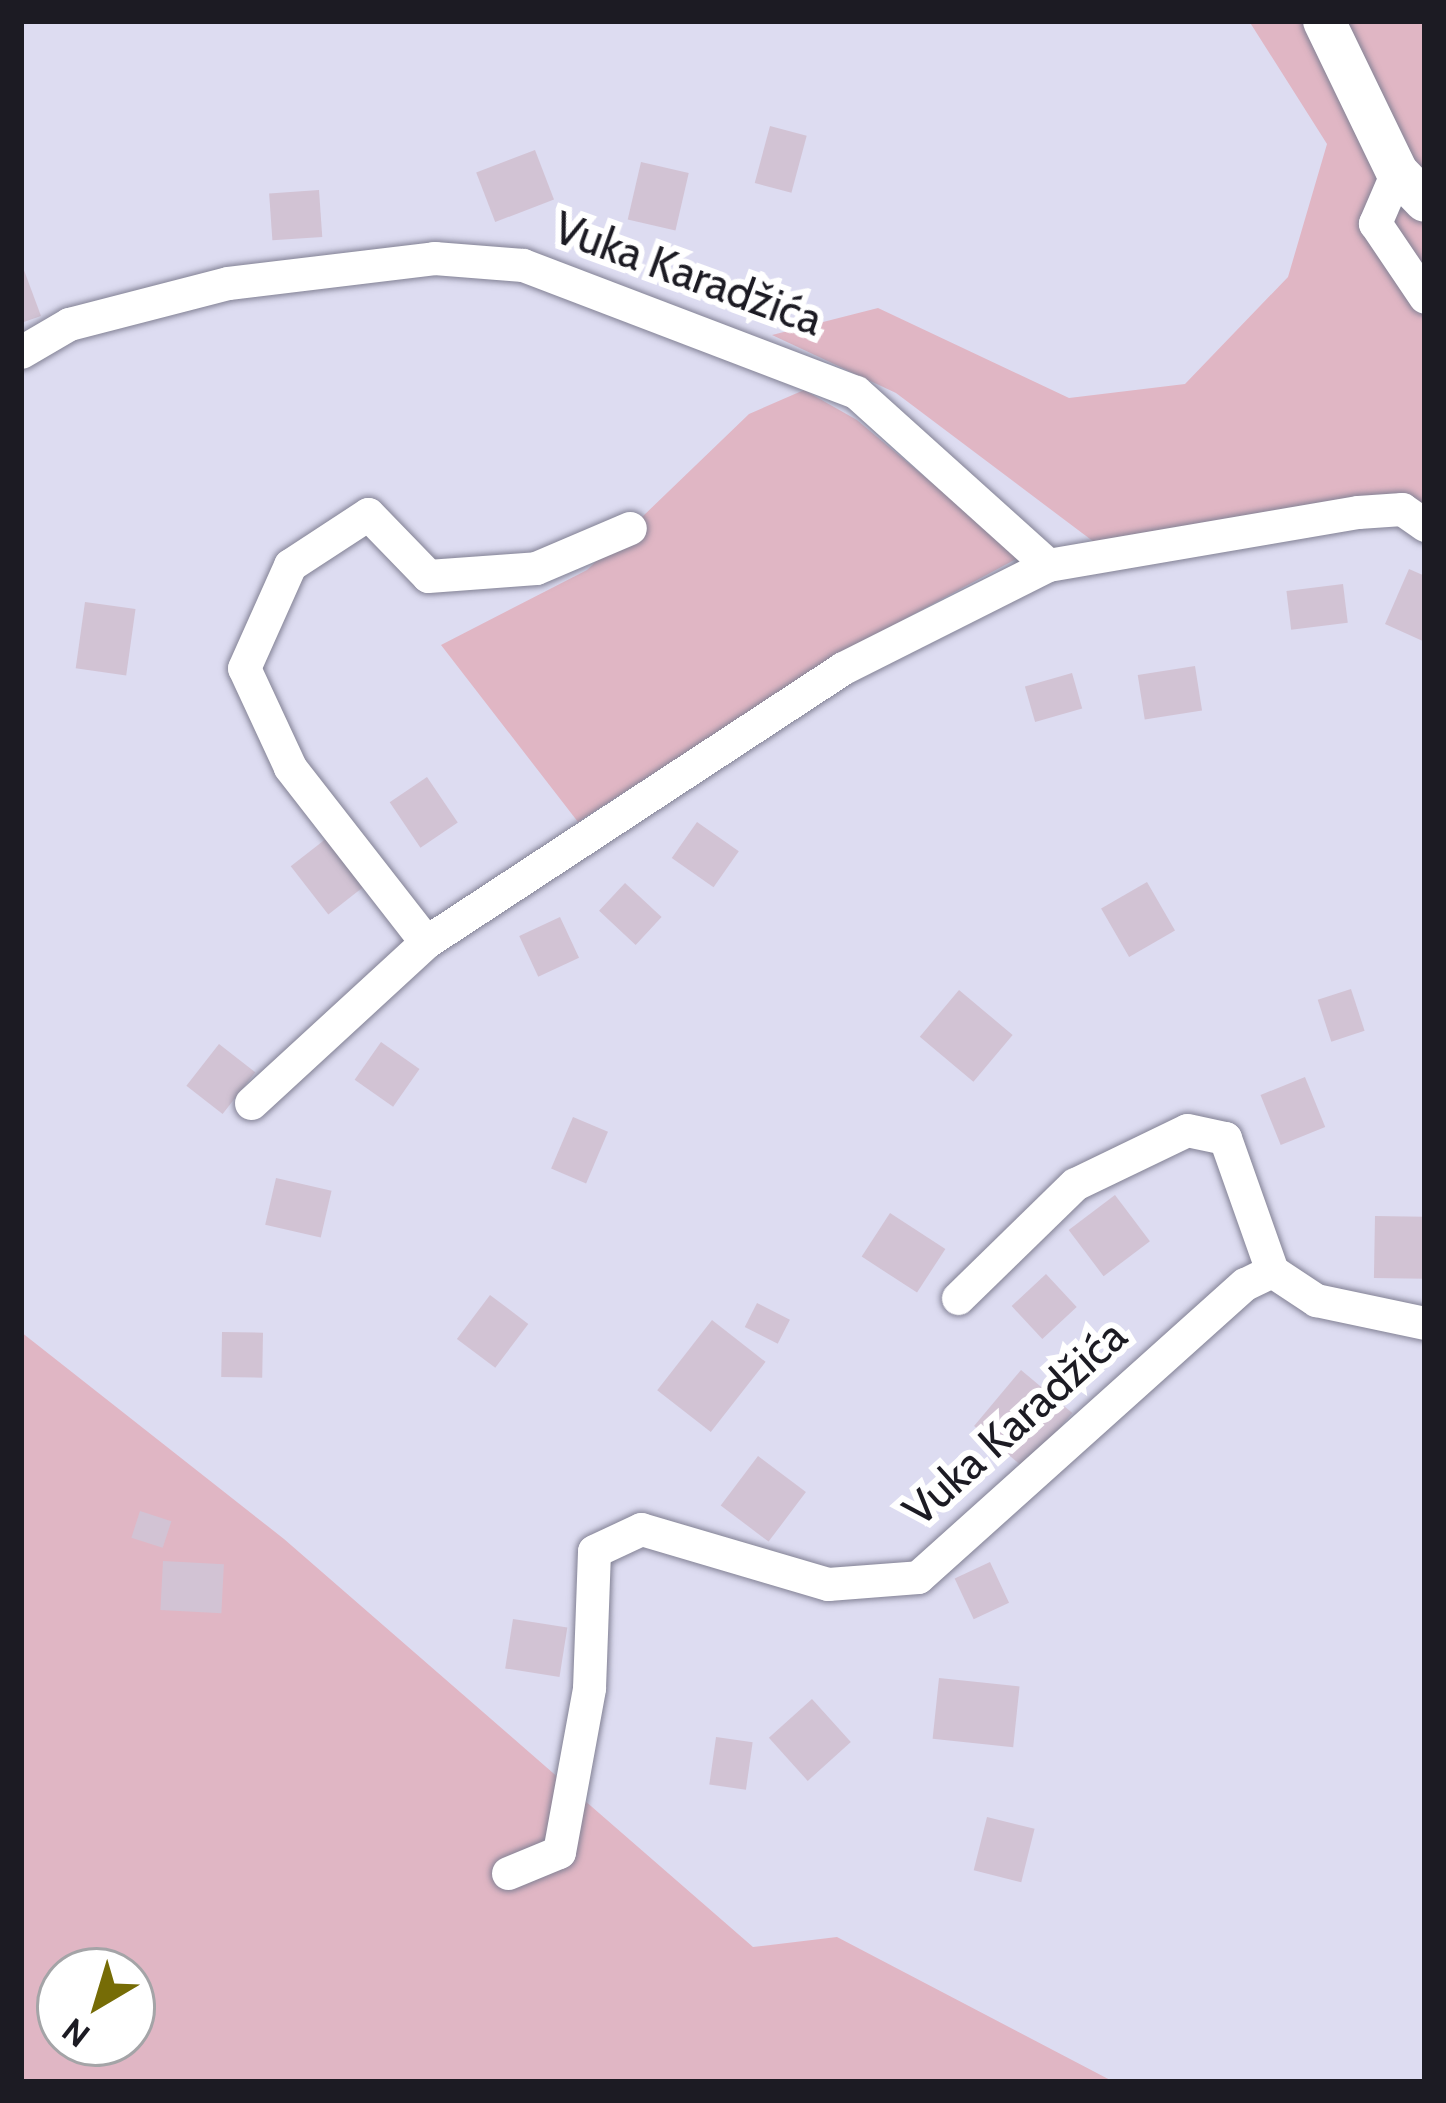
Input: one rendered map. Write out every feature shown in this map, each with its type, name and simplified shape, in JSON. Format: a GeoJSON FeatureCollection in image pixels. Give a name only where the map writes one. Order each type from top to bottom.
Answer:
{"type":"FeatureCollection","features":[{"type":"Feature","properties":{"kind":"street"},"geometry":{"type":"LineString","coordinates":[[1324,21],[1411,186],[1375,223],[1425,296]]}},
{"type":"Feature","properties":{"kind":"street","name":"Vuka Karadžića"},"geometry":{"type":"LineString","coordinates":[[21,352],[69,324],[228,283],[434,259],[524,265],[856,392],[1048,565]]}},
{"type":"Feature","properties":{"kind":"street"},"geometry":{"type":"LineString","coordinates":[[251,1103],[426,942],[844,668],[1048,565],[1358,512],[1402,509],[1425,525]]}},
{"type":"Feature","properties":{"kind":"street"},"geometry":{"type":"LineString","coordinates":[[426,942],[290,767],[244,668],[290,566],[368,514],[428,576],[536,568],[630,528]]}},
{"type":"Feature","properties":{"kind":"street"},"geometry":{"type":"LineString","coordinates":[[958,1298],[1076,1184],[1187,1130],[1226,1138],[1272,1271],[1316,1300],[1425,1323]]}},
{"type":"Feature","properties":{"kind":"street","name":"Vuka Karadžića"},"geometry":{"type":"LineString","coordinates":[[508,1873],[559,1852],[589,1688],[594,1551],[641,1528],[828,1584],[918,1576],[1272,1271]]}},
{"type":"Feature","properties":{"kind":"shaded area"},"geometry":{"type":"Polygon","coordinates":[[[1249,21],[1425,21],[1425,521],[1102,548],[896,393],[772,335],[878,308],[1069,398],[1185,384],[1288,277],[1327,144],[1249,21]]]}},
{"type":"Feature","properties":{"kind":"shaded area"},"geometry":{"type":"Polygon","coordinates":[[[804,390],[857,420],[1020,557],[834,657],[578,822],[441,645],[587,570],[749,414],[804,390]]]}},
{"type":"Feature","properties":{"kind":"shaded area"},"geometry":{"type":"Polygon","coordinates":[[[21,1332],[284,1539],[753,1947],[837,1937],[1114,2082],[21,2082],[21,1332]]]}},
{"type":"Feature","properties":{"kind":"building"},"geometry":{"type":"Polygon","coordinates":[[[770,126],[807,136],[791,193],[755,183],[770,126]]]}},
{"type":"Feature","properties":{"kind":"building"},"geometry":{"type":"Polygon","coordinates":[[[535,150],[554,199],[495,222],[476,173],[535,150]]]}},
{"type":"Feature","properties":{"kind":"building"},"geometry":{"type":"Polygon","coordinates":[[[641,162],[689,173],[675,231],[628,219],[641,162]]]}},
{"type":"Feature","properties":{"kind":"building"},"geometry":{"type":"Polygon","coordinates":[[[319,190],[322,237],[272,240],[269,193],[319,190]]]}},
{"type":"Feature","properties":{"kind":"building"},"geometry":{"type":"Polygon","coordinates":[[[21,262],[41,316],[21,323],[21,262]]]}},
{"type":"Feature","properties":{"kind":"building"},"geometry":{"type":"Polygon","coordinates":[[[1409,569],[1425,576],[1425,642],[1385,624],[1409,569]]]}},
{"type":"Feature","properties":{"kind":"building"},"geometry":{"type":"Polygon","coordinates":[[[1343,584],[1348,623],[1291,630],[1286,591],[1343,584]]]}},
{"type":"Feature","properties":{"kind":"building"},"geometry":{"type":"Polygon","coordinates":[[[85,602],[136,609],[126,675],[76,668],[85,602]]]}},
{"type":"Feature","properties":{"kind":"building"},"geometry":{"type":"Polygon","coordinates":[[[1195,666],[1202,710],[1145,720],[1138,675],[1195,666]]]}},
{"type":"Feature","properties":{"kind":"building"},"geometry":{"type":"Polygon","coordinates":[[[1072,673],[1082,709],[1035,722],[1025,687],[1072,673]]]}},
{"type":"Feature","properties":{"kind":"building"},"geometry":{"type":"Polygon","coordinates":[[[427,777],[458,823],[420,848],[390,802],[427,777]]]}},
{"type":"Feature","properties":{"kind":"building"},"geometry":{"type":"Polygon","coordinates":[[[697,822],[739,851],[714,887],[672,858],[697,822]]]}},
{"type":"Feature","properties":{"kind":"building"},"geometry":{"type":"Polygon","coordinates":[[[327,838],[365,886],[328,914],[291,866],[327,838]]]}},
{"type":"Feature","properties":{"kind":"building"},"geometry":{"type":"Polygon","coordinates":[[[1147,882],[1175,930],[1129,957],[1101,908],[1147,882]]]}},
{"type":"Feature","properties":{"kind":"building"},"geometry":{"type":"Polygon","coordinates":[[[625,883],[662,917],[636,945],[599,911],[625,883]]]}},
{"type":"Feature","properties":{"kind":"building"},"geometry":{"type":"Polygon","coordinates":[[[560,917],[579,958],[538,977],[519,936],[560,917]]]}},
{"type":"Feature","properties":{"kind":"building"},"geometry":{"type":"Polygon","coordinates":[[[1351,989],[1365,1031],[1331,1042],[1318,1000],[1351,989]]]}},
{"type":"Feature","properties":{"kind":"building"},"geometry":{"type":"Polygon","coordinates":[[[959,990],[1013,1035],[973,1082],[920,1037],[959,990]]]}},
{"type":"Feature","properties":{"kind":"building"},"geometry":{"type":"Polygon","coordinates":[[[381,1042],[420,1069],[393,1107],[355,1080],[381,1042]]]}},
{"type":"Feature","properties":{"kind":"building"},"geometry":{"type":"Polygon","coordinates":[[[219,1044],[255,1072],[223,1114],[186,1086],[219,1044]]]}},
{"type":"Feature","properties":{"kind":"building"},"geometry":{"type":"Polygon","coordinates":[[[1305,1077],[1325,1127],[1281,1145],[1260,1095],[1305,1077]]]}},
{"type":"Feature","properties":{"kind":"building"},"geometry":{"type":"Polygon","coordinates":[[[573,1117],[608,1132],[586,1183],[551,1169],[573,1117]]]}},
{"type":"Feature","properties":{"kind":"building"},"geometry":{"type":"Polygon","coordinates":[[[276,1178],[332,1191],[321,1238],[265,1225],[276,1178]]]}},
{"type":"Feature","properties":{"kind":"building"},"geometry":{"type":"Polygon","coordinates":[[[1115,1195],[1150,1241],[1104,1276],[1069,1230],[1115,1195]]]}},
{"type":"Feature","properties":{"kind":"building"},"geometry":{"type":"Polygon","coordinates":[[[890,1213],[945,1249],[917,1293],[862,1257],[890,1213]]]}},
{"type":"Feature","properties":{"kind":"building"},"geometry":{"type":"Polygon","coordinates":[[[1375,1216],[1425,1217],[1424,1279],[1374,1278],[1375,1216]]]}},
{"type":"Feature","properties":{"kind":"building"},"geometry":{"type":"Polygon","coordinates":[[[1046,1274],[1077,1307],[1042,1339],[1012,1306],[1046,1274]]]}},
{"type":"Feature","properties":{"kind":"building"},"geometry":{"type":"Polygon","coordinates":[[[490,1295],[528,1324],[495,1368],[457,1339],[490,1295]]]}},
{"type":"Feature","properties":{"kind":"building"},"geometry":{"type":"Polygon","coordinates":[[[757,1303],[790,1320],[778,1344],[745,1327],[757,1303]]]}},
{"type":"Feature","properties":{"kind":"building"},"geometry":{"type":"Polygon","coordinates":[[[712,1320],[766,1362],[711,1432],[657,1390],[712,1320]]]}},
{"type":"Feature","properties":{"kind":"building"},"geometry":{"type":"Polygon","coordinates":[[[222,1332],[263,1333],[262,1378],[221,1377],[222,1332]]]}},
{"type":"Feature","properties":{"kind":"building"},"geometry":{"type":"Polygon","coordinates":[[[1021,1370],[1072,1413],[1025,1469],[974,1426],[1021,1370]]]}},
{"type":"Feature","properties":{"kind":"building"},"geometry":{"type":"Polygon","coordinates":[[[758,1456],[806,1492],[769,1542],[721,1506],[758,1456]]]}},
{"type":"Feature","properties":{"kind":"building"},"geometry":{"type":"Polygon","coordinates":[[[140,1511],[171,1521],[163,1548],[131,1538],[140,1511]]]}},
{"type":"Feature","properties":{"kind":"building"},"geometry":{"type":"Polygon","coordinates":[[[163,1561],[224,1564],[221,1613],[160,1610],[163,1561]]]}},
{"type":"Feature","properties":{"kind":"building"},"geometry":{"type":"Polygon","coordinates":[[[990,1562],[1009,1603],[974,1619],[955,1578],[990,1562]]]}},
{"type":"Feature","properties":{"kind":"building"},"geometry":{"type":"Polygon","coordinates":[[[513,1619],[567,1628],[560,1677],[505,1668],[513,1619]]]}},
{"type":"Feature","properties":{"kind":"building"},"geometry":{"type":"Polygon","coordinates":[[[939,1678],[1020,1686],[1013,1747],[933,1739],[939,1678]]]}},
{"type":"Feature","properties":{"kind":"building"},"geometry":{"type":"Polygon","coordinates":[[[812,1699],[851,1742],[808,1781],[769,1738],[812,1699]]]}},
{"type":"Feature","properties":{"kind":"building"},"geometry":{"type":"Polygon","coordinates":[[[716,1737],[753,1742],[746,1790],[709,1785],[716,1737]]]}},
{"type":"Feature","properties":{"kind":"building"},"geometry":{"type":"Polygon","coordinates":[[[987,1817],[1035,1829],[1021,1882],[974,1870],[987,1817]]]}}]}
